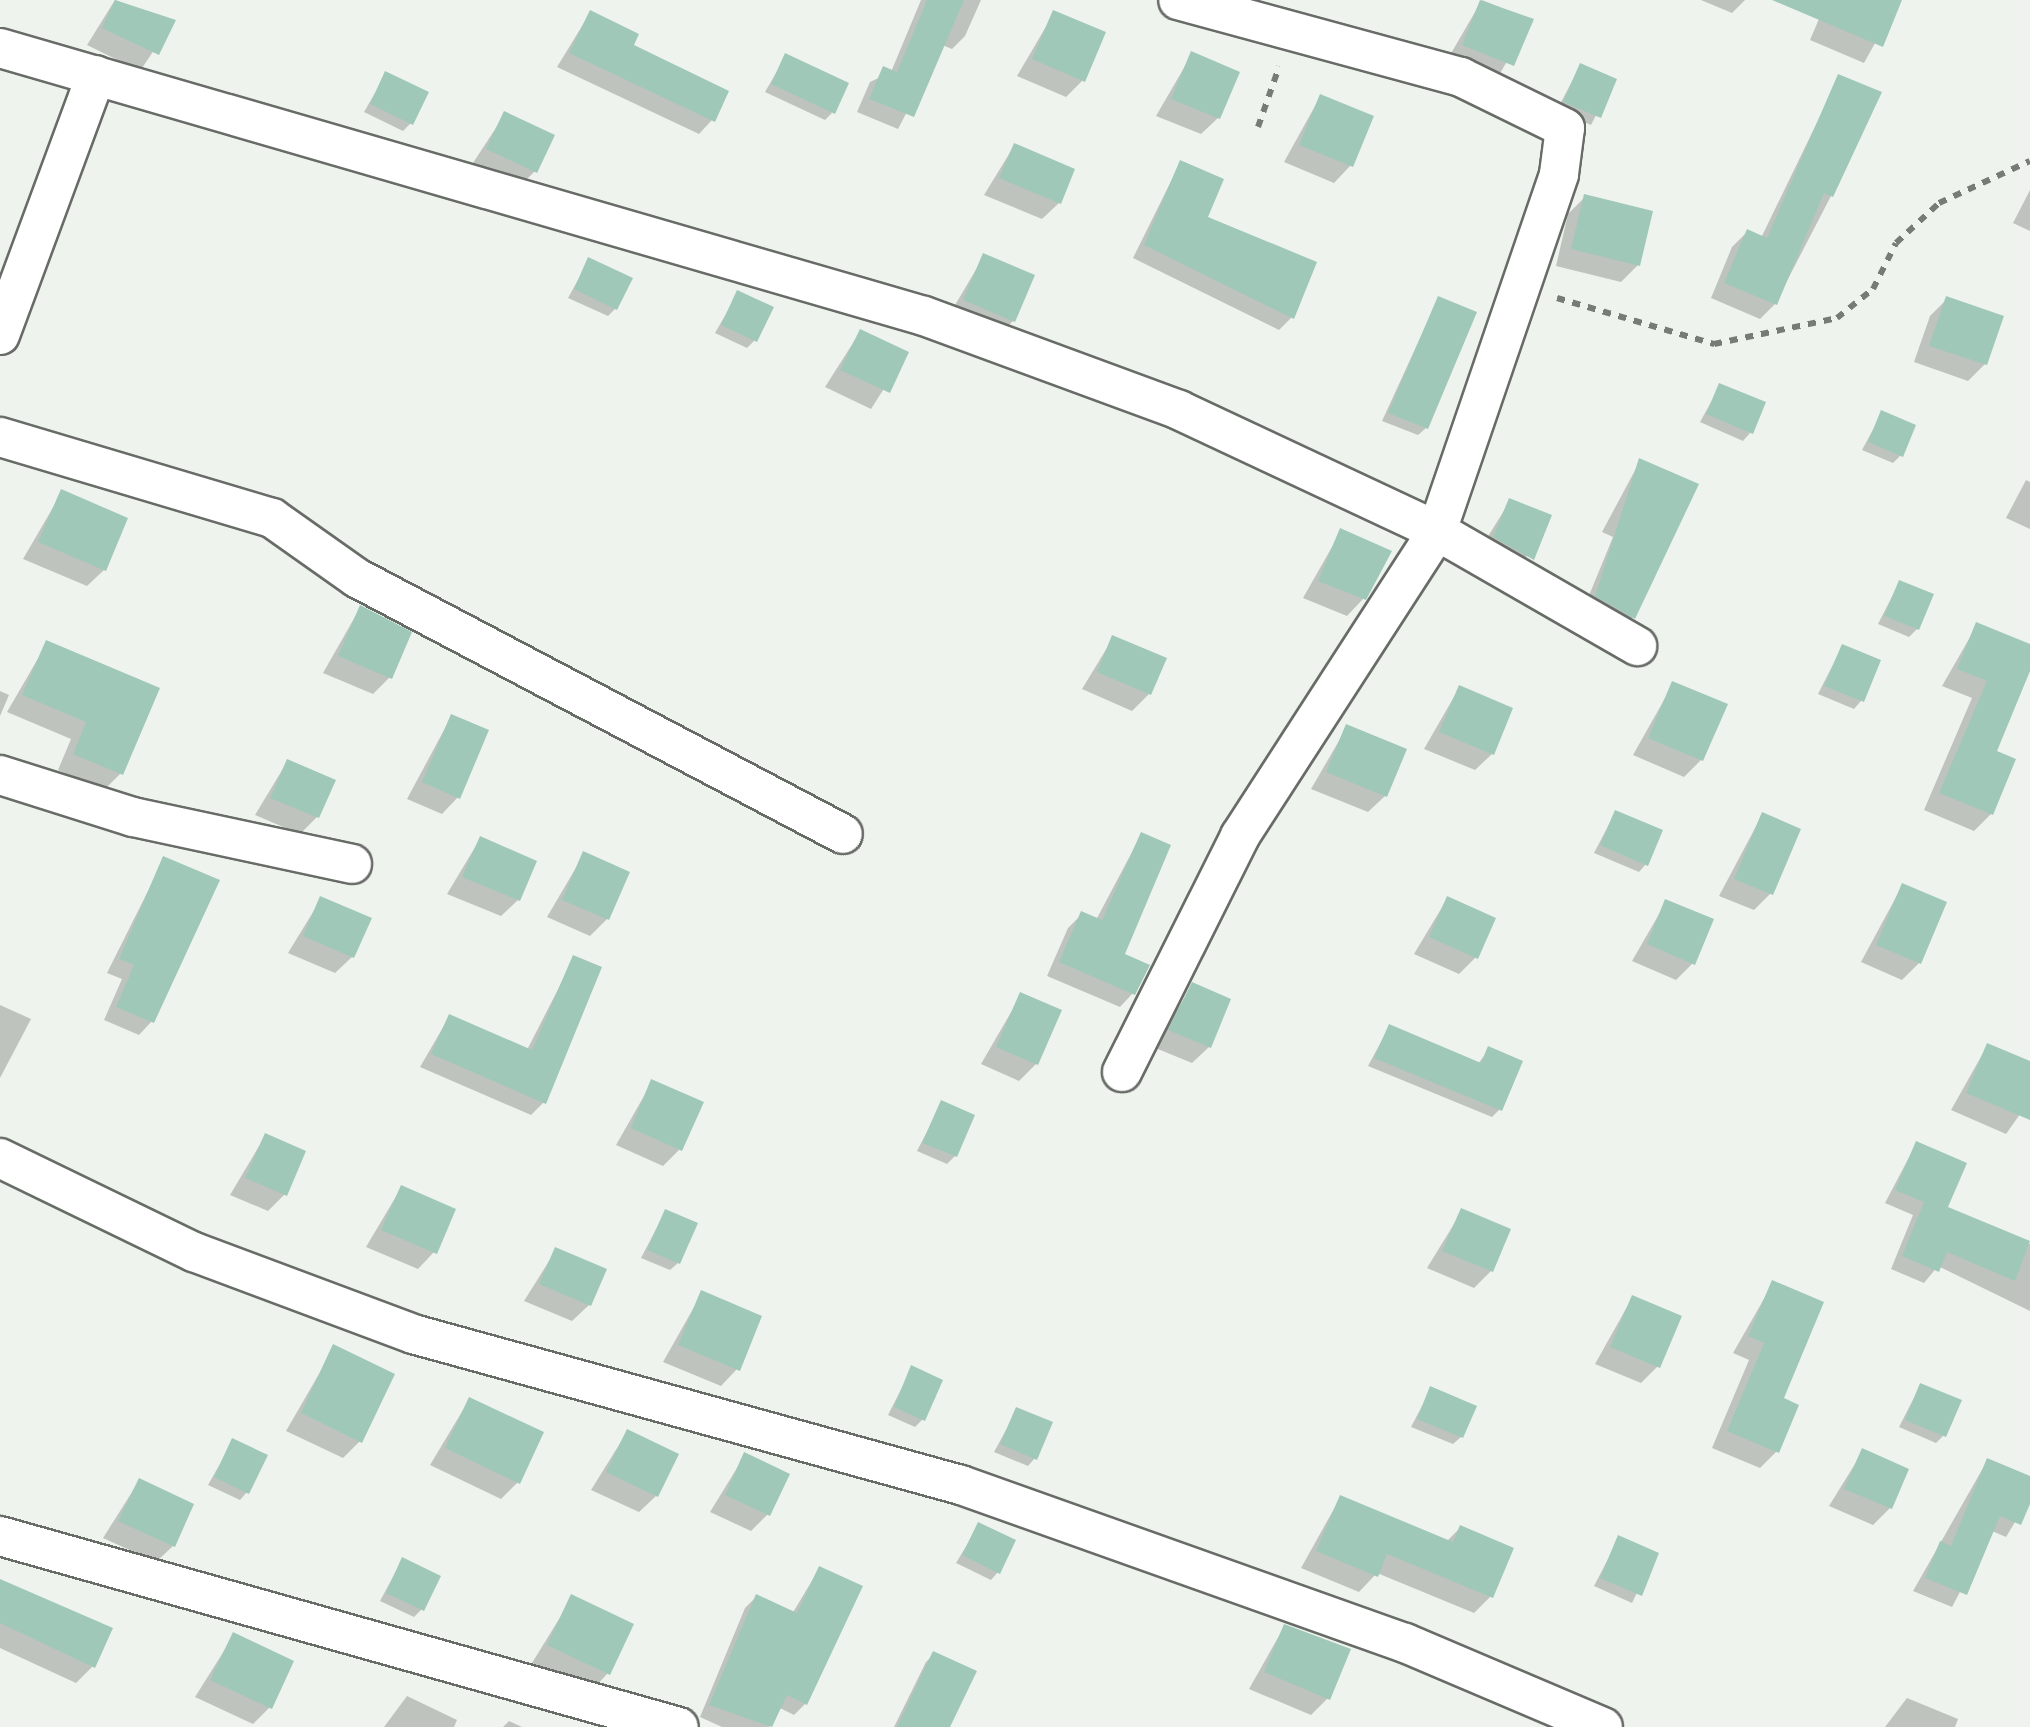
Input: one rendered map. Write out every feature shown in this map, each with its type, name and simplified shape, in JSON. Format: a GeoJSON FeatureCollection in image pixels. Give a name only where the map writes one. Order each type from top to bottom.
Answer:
{"type":"FeatureCollection","features":[{"type":"Feature","properties":{"kind":"street"},"geometry":{"type":"LineString","coordinates":[[1122,1072],[1240,836],[1438,532],[1565,128],[1461,77],[1178,0]]}},
{"type":"Feature","properties":{"kind":"street"},"geometry":{"type":"LineString","coordinates":[[0,48],[924,316],[1180,410],[1438,532],[1637,646]]}},
{"type":"Feature","properties":{"kind":"street"},"geometry":{"type":"LineString","coordinates":[[0,335],[96,75]]}},
{"type":"Feature","properties":{"kind":"street"},"geometry":{"type":"LineString","coordinates":[[0,437],[272,518],[357,578],[844,834]]}},
{"type":"Feature","properties":{"kind":"street"},"geometry":{"type":"LineString","coordinates":[[0,774],[132,817],[352,864]]}},
{"type":"Feature","properties":{"kind":"street"},"geometry":{"type":"LineString","coordinates":[[0,1158],[194,1252],[413,1334],[962,1484],[1405,1644],[1603,1727]]}},
{"type":"Feature","properties":{"kind":"street"},"geometry":{"type":"LineString","coordinates":[[0,1536],[679,1727]]}},
{"type":"Feature","properties":{"kind":"path"},"geometry":{"type":"LineString","coordinates":[[1518,286],[1714,344],[1837,318],[1873,289],[1896,243],[1939,203],[2030,161]]}},
{"type":"Feature","properties":{"kind":"building"},"geometry":{"type":"Polygon","coordinates":[[[115,0],[176,20],[159,55],[102,28],[115,0]]]}},
{"type":"Feature","properties":{"kind":"building"},"geometry":{"type":"Polygon","coordinates":[[[927,0],[964,0],[914,117],[869,99],[883,66],[897,72],[927,0]]]}},
{"type":"Feature","properties":{"kind":"building"},"geometry":{"type":"Polygon","coordinates":[[[1480,0],[1534,19],[1514,66],[1462,45],[1480,0]]]}},
{"type":"Feature","properties":{"kind":"building"},"geometry":{"type":"Polygon","coordinates":[[[1772,0],[1902,0],[1883,47],[1772,0]]]}},
{"type":"Feature","properties":{"kind":"building"},"geometry":{"type":"Polygon","coordinates":[[[590,10],[639,34],[634,45],[729,91],[715,122],[569,53],[590,10]]]}},
{"type":"Feature","properties":{"kind":"building"},"geometry":{"type":"Polygon","coordinates":[[[1053,10],[1106,32],[1085,82],[1032,59],[1053,10]]]}},
{"type":"Feature","properties":{"kind":"building"},"geometry":{"type":"Polygon","coordinates":[[[1191,51],[1240,72],[1220,119],[1171,99],[1191,51]]]}},
{"type":"Feature","properties":{"kind":"building"},"geometry":{"type":"Polygon","coordinates":[[[785,53],[849,83],[835,114],[771,84],[785,53]]]}},
{"type":"Feature","properties":{"kind":"building"},"geometry":{"type":"Polygon","coordinates":[[[1580,63],[1617,79],[1601,118],[1563,102],[1580,63]]]}},
{"type":"Feature","properties":{"kind":"building"},"geometry":{"type":"Polygon","coordinates":[[[385,71],[429,92],[413,125],[370,104],[385,71]]]}},
{"type":"Feature","properties":{"kind":"building"},"geometry":{"type":"Polygon","coordinates":[[[1838,74],[1882,92],[1833,197],[1824,193],[1777,305],[1724,283],[1747,229],[1767,238],[1838,74]]]}},
{"type":"Feature","properties":{"kind":"building"},"geometry":{"type":"Polygon","coordinates":[[[1320,94],[1374,116],[1353,167],[1299,145],[1320,94]]]}},
{"type":"Feature","properties":{"kind":"building"},"geometry":{"type":"Polygon","coordinates":[[[504,111],[555,135],[537,173],[486,149],[504,111]]]}},
{"type":"Feature","properties":{"kind":"building"},"geometry":{"type":"Polygon","coordinates":[[[1014,143],[1075,169],[1061,204],[999,178],[1014,143]]]}},
{"type":"Feature","properties":{"kind":"building"},"geometry":{"type":"Polygon","coordinates":[[[1180,160],[1224,179],[1208,217],[1317,262],[1294,319],[1144,245],[1180,160]]]}},
{"type":"Feature","properties":{"kind":"building"},"geometry":{"type":"Polygon","coordinates":[[[1584,194],[1653,211],[1640,266],[1571,249],[1584,194]]]}},
{"type":"Feature","properties":{"kind":"building"},"geometry":{"type":"Polygon","coordinates":[[[983,253],[1035,275],[1015,322],[963,300],[983,253]]]}},
{"type":"Feature","properties":{"kind":"building"},"geometry":{"type":"Polygon","coordinates":[[[588,257],[633,278],[617,310],[574,289],[588,257]]]}},
{"type":"Feature","properties":{"kind":"building"},"geometry":{"type":"Polygon","coordinates":[[[737,290],[774,307],[757,342],[721,325],[737,290]]]}},
{"type":"Feature","properties":{"kind":"building"},"geometry":{"type":"Polygon","coordinates":[[[1438,296],[1477,312],[1428,429],[1388,413],[1438,296]]]}},
{"type":"Feature","properties":{"kind":"building"},"geometry":{"type":"Polygon","coordinates":[[[1946,296],[2004,316],[1987,365],[1929,346],[1946,296]]]}},
{"type":"Feature","properties":{"kind":"building"},"geometry":{"type":"Polygon","coordinates":[[[860,329],[909,352],[890,393],[840,370],[860,329]]]}},
{"type":"Feature","properties":{"kind":"building"},"geometry":{"type":"Polygon","coordinates":[[[1719,383],[1766,402],[1753,434],[1706,414],[1719,383]]]}},
{"type":"Feature","properties":{"kind":"building"},"geometry":{"type":"Polygon","coordinates":[[[1881,410],[1916,425],[1903,457],[1868,442],[1881,410]]]}},
{"type":"Feature","properties":{"kind":"building"},"geometry":{"type":"Polygon","coordinates":[[[1639,458],[1699,484],[1635,619],[1595,596],[1639,458]]]}},
{"type":"Feature","properties":{"kind":"building"},"geometry":{"type":"Polygon","coordinates":[[[61,489],[128,518],[106,571],[38,542],[61,489]]]}},
{"type":"Feature","properties":{"kind":"building"},"geometry":{"type":"Polygon","coordinates":[[[1509,498],[1552,515],[1534,560],[1493,537],[1509,498]]]}},
{"type":"Feature","properties":{"kind":"building"},"geometry":{"type":"Polygon","coordinates":[[[1340,528],[1392,551],[1366,600],[1318,581],[1340,528]]]}},
{"type":"Feature","properties":{"kind":"building"},"geometry":{"type":"Polygon","coordinates":[[[1899,580],[1934,594],[1919,630],[1884,616],[1899,580]]]}},
{"type":"Feature","properties":{"kind":"building"},"geometry":{"type":"Polygon","coordinates":[[[360,605],[412,632],[392,679],[338,656],[360,605]]]}},
{"type":"Feature","properties":{"kind":"building"},"geometry":{"type":"Polygon","coordinates":[[[1976,622],[2030,644],[2030,671],[1997,751],[2016,759],[1993,815],[1939,793],[1987,681],[1957,669],[1976,622]]]}},
{"type":"Feature","properties":{"kind":"building"},"geometry":{"type":"Polygon","coordinates":[[[1112,635],[1167,658],[1151,695],[1097,672],[1112,635]]]}},
{"type":"Feature","properties":{"kind":"building"},"geometry":{"type":"Polygon","coordinates":[[[46,640],[160,688],[123,775],[73,754],[86,722],[22,695],[46,640]]]}},
{"type":"Feature","properties":{"kind":"building"},"geometry":{"type":"Polygon","coordinates":[[[1842,644],[1881,660],[1864,702],[1824,686],[1842,644]]]}},
{"type":"Feature","properties":{"kind":"building"},"geometry":{"type":"Polygon","coordinates":[[[1672,681],[1728,704],[1703,761],[1648,738],[1672,681]]]}},
{"type":"Feature","properties":{"kind":"building"},"geometry":{"type":"Polygon","coordinates":[[[1459,685],[1513,708],[1494,755],[1439,732],[1459,685]]]}},
{"type":"Feature","properties":{"kind":"building"},"geometry":{"type":"Polygon","coordinates":[[[451,714],[489,730],[460,799],[422,782],[451,714]]]}},
{"type":"Feature","properties":{"kind":"building"},"geometry":{"type":"Polygon","coordinates":[[[1346,724],[1407,749],[1387,797],[1326,772],[1346,724]]]}},
{"type":"Feature","properties":{"kind":"building"},"geometry":{"type":"Polygon","coordinates":[[[287,759],[336,780],[319,818],[270,798],[287,759]]]}},
{"type":"Feature","properties":{"kind":"building"},"geometry":{"type":"Polygon","coordinates":[[[1615,810],[1663,830],[1648,866],[1600,845],[1615,810]]]}},
{"type":"Feature","properties":{"kind":"building"},"geometry":{"type":"Polygon","coordinates":[[[1762,812],[1801,829],[1773,895],[1734,879],[1762,812]]]}},
{"type":"Feature","properties":{"kind":"building"},"geometry":{"type":"Polygon","coordinates":[[[1141,832],[1171,845],[1125,954],[1150,965],[1135,995],[1059,962],[1081,911],[1102,920],[1141,832]]]}},
{"type":"Feature","properties":{"kind":"building"},"geometry":{"type":"Polygon","coordinates":[[[480,836],[537,861],[520,901],[462,877],[480,836]]]}},
{"type":"Feature","properties":{"kind":"building"},"geometry":{"type":"Polygon","coordinates":[[[583,851],[630,872],[609,920],[562,900],[583,851]]]}},
{"type":"Feature","properties":{"kind":"building"},"geometry":{"type":"Polygon","coordinates":[[[163,856],[220,880],[154,1023],[116,1007],[134,965],[119,959],[163,856]]]}},
{"type":"Feature","properties":{"kind":"building"},"geometry":{"type":"Polygon","coordinates":[[[1902,883],[1947,902],[1921,964],[1876,945],[1902,883]]]}},
{"type":"Feature","properties":{"kind":"building"},"geometry":{"type":"Polygon","coordinates":[[[320,896],[372,918],[354,958],[303,936],[320,896]]]}},
{"type":"Feature","properties":{"kind":"building"},"geometry":{"type":"Polygon","coordinates":[[[1447,896],[1496,918],[1478,959],[1429,937],[1447,896]]]}},
{"type":"Feature","properties":{"kind":"building"},"geometry":{"type":"Polygon","coordinates":[[[1665,899],[1714,919],[1695,965],[1647,944],[1665,899]]]}},
{"type":"Feature","properties":{"kind":"building"},"geometry":{"type":"Polygon","coordinates":[[[573,955],[602,967],[546,1104],[431,1054],[449,1014],[532,1050],[573,955]]]}},
{"type":"Feature","properties":{"kind":"building"},"geometry":{"type":"Polygon","coordinates":[[[1192,982],[1231,999],[1211,1048],[1168,1030],[1192,982]]]}},
{"type":"Feature","properties":{"kind":"building"},"geometry":{"type":"Polygon","coordinates":[[[1020,992],[1062,1010],[1038,1065],[996,1047],[1020,992]]]}},
{"type":"Feature","properties":{"kind":"building"},"geometry":{"type":"Polygon","coordinates":[[[1389,1024],[1481,1063],[1488,1046],[1523,1061],[1502,1111],[1374,1058],[1389,1024]]]}},
{"type":"Feature","properties":{"kind":"building"},"geometry":{"type":"Polygon","coordinates":[[[1987,1043],[2030,1061],[2030,1120],[1966,1093],[1987,1043]]]}},
{"type":"Feature","properties":{"kind":"building"},"geometry":{"type":"Polygon","coordinates":[[[651,1079],[704,1102],[682,1151],[631,1128],[651,1079]]]}},
{"type":"Feature","properties":{"kind":"building"},"geometry":{"type":"Polygon","coordinates":[[[941,1100],[975,1115],[957,1157],[922,1143],[941,1100]]]}},
{"type":"Feature","properties":{"kind":"building"},"geometry":{"type":"Polygon","coordinates":[[[265,1133],[306,1151],[287,1196],[245,1178],[265,1133]]]}},
{"type":"Feature","properties":{"kind":"building"},"geometry":{"type":"Polygon","coordinates":[[[1916,1141],[1967,1163],[1948,1207],[2030,1241],[2015,1281],[1947,1252],[1939,1272],[1902,1256],[1924,1202],[1895,1190],[1916,1141]]]}},
{"type":"Feature","properties":{"kind":"building"},"geometry":{"type":"Polygon","coordinates":[[[401,1185],[456,1209],[437,1254],[381,1230],[401,1185]]]}},
{"type":"Feature","properties":{"kind":"building"},"geometry":{"type":"Polygon","coordinates":[[[1461,1208],[1511,1229],[1493,1272],[1442,1251],[1461,1208]]]}},
{"type":"Feature","properties":{"kind":"building"},"geometry":{"type":"Polygon","coordinates":[[[665,1209],[698,1223],[680,1264],[647,1250],[665,1209]]]}},
{"type":"Feature","properties":{"kind":"building"},"geometry":{"type":"Polygon","coordinates":[[[555,1247],[607,1269],[591,1306],[539,1284],[555,1247]]]}},
{"type":"Feature","properties":{"kind":"building"},"geometry":{"type":"Polygon","coordinates":[[[1772,1280],[1824,1302],[1784,1398],[1799,1405],[1779,1453],[1727,1431],[1764,1343],[1748,1336],[1772,1280]]]}},
{"type":"Feature","properties":{"kind":"building"},"geometry":{"type":"Polygon","coordinates":[[[701,1290],[762,1316],[740,1371],[678,1345],[701,1290]]]}},
{"type":"Feature","properties":{"kind":"building"},"geometry":{"type":"Polygon","coordinates":[[[1632,1295],[1682,1316],[1660,1368],[1610,1347],[1632,1295]]]}},
{"type":"Feature","properties":{"kind":"building"},"geometry":{"type":"Polygon","coordinates":[[[333,1344],[395,1374],[362,1443],[301,1413],[333,1344]]]}},
{"type":"Feature","properties":{"kind":"building"},"geometry":{"type":"Polygon","coordinates":[[[911,1365],[943,1380],[925,1421],[894,1407],[911,1365]]]}},
{"type":"Feature","properties":{"kind":"building"},"geometry":{"type":"Polygon","coordinates":[[[1920,1383],[1962,1400],[1946,1437],[1905,1420],[1920,1383]]]}},
{"type":"Feature","properties":{"kind":"building"},"geometry":{"type":"Polygon","coordinates":[[[1430,1386],[1477,1406],[1463,1438],[1417,1419],[1430,1386]]]}},
{"type":"Feature","properties":{"kind":"building"},"geometry":{"type":"Polygon","coordinates":[[[469,1397],[544,1432],[520,1484],[445,1448],[469,1397]]]}},
{"type":"Feature","properties":{"kind":"building"},"geometry":{"type":"Polygon","coordinates":[[[1016,1407],[1053,1422],[1037,1460],[1000,1444],[1016,1407]]]}},
{"type":"Feature","properties":{"kind":"building"},"geometry":{"type":"Polygon","coordinates":[[[627,1429],[679,1454],[658,1497],[606,1472],[627,1429]]]}},
{"type":"Feature","properties":{"kind":"building"},"geometry":{"type":"Polygon","coordinates":[[[232,1438],[268,1455],[249,1494],[214,1477],[232,1438]]]}},
{"type":"Feature","properties":{"kind":"building"},"geometry":{"type":"Polygon","coordinates":[[[1862,1448],[1909,1469],[1892,1509],[1844,1489],[1862,1448]]]}},
{"type":"Feature","properties":{"kind":"building"},"geometry":{"type":"Polygon","coordinates":[[[744,1452],[790,1474],[770,1516],[725,1495],[744,1452]]]}},
{"type":"Feature","properties":{"kind":"building"},"geometry":{"type":"Polygon","coordinates":[[[1987,1458],[2030,1476],[2030,1504],[2021,1525],[2000,1516],[1967,1595],[1925,1578],[1940,1541],[1951,1546],[1987,1458]]]}},
{"type":"Feature","properties":{"kind":"building"},"geometry":{"type":"Polygon","coordinates":[[[139,1478],[194,1504],[175,1547],[118,1521],[139,1478]]]}},
{"type":"Feature","properties":{"kind":"building"},"geometry":{"type":"Polygon","coordinates":[[[1340,1495],[1453,1542],[1460,1525],[1514,1548],[1493,1598],[1387,1554],[1378,1577],[1316,1551],[1340,1495]]]}},
{"type":"Feature","properties":{"kind":"building"},"geometry":{"type":"Polygon","coordinates":[[[978,1522],[1016,1540],[1000,1574],[962,1555],[978,1522]]]}},
{"type":"Feature","properties":{"kind":"building"},"geometry":{"type":"Polygon","coordinates":[[[1618,1535],[1659,1553],[1642,1596],[1600,1578],[1618,1535]]]}},
{"type":"Feature","properties":{"kind":"building"},"geometry":{"type":"Polygon","coordinates":[[[402,1557],[441,1576],[424,1611],[386,1593],[402,1557]]]}},
{"type":"Feature","properties":{"kind":"building"},"geometry":{"type":"Polygon","coordinates":[[[819,1566],[863,1586],[807,1705],[787,1695],[772,1727],[709,1705],[756,1594],[797,1613],[819,1566]]]}},
{"type":"Feature","properties":{"kind":"building"},"geometry":{"type":"Polygon","coordinates":[[[0,1579],[113,1628],[95,1668],[0,1623],[0,1579]]]}},
{"type":"Feature","properties":{"kind":"building"},"geometry":{"type":"Polygon","coordinates":[[[571,1594],[634,1624],[610,1675],[547,1645],[571,1594]]]}},
{"type":"Feature","properties":{"kind":"building"},"geometry":{"type":"Polygon","coordinates":[[[1284,1624],[1351,1649],[1330,1700],[1264,1672],[1284,1624]]]}},
{"type":"Feature","properties":{"kind":"building"},"geometry":{"type":"Polygon","coordinates":[[[233,1632],[294,1661],[272,1709],[210,1680],[233,1632]]]}},
{"type":"Feature","properties":{"kind":"building"},"geometry":{"type":"Polygon","coordinates":[[[933,1651],[977,1671],[950,1727],[897,1727],[933,1651]]]}}]}
